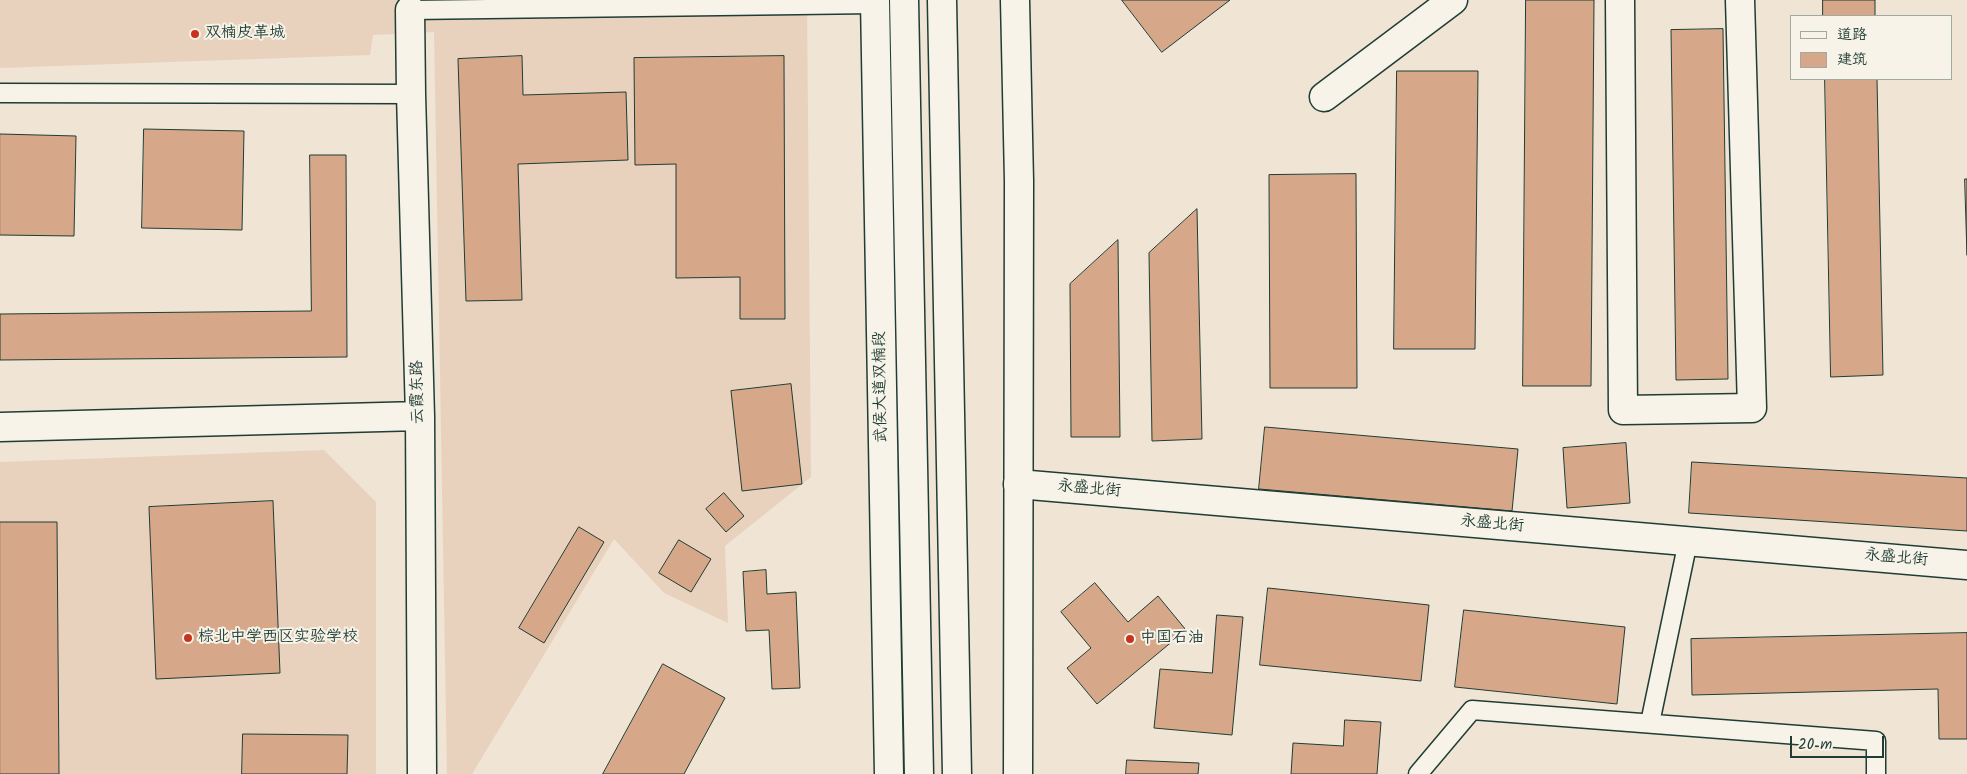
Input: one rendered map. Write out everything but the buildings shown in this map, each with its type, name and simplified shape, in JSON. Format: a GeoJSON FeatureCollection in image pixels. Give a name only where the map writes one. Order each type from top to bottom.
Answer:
{"type":"FeatureCollection","features":[{"type":"Feature","properties":{"kind":"main road"},"geometry":{"type":"LineString","coordinates":[[904,0],[919,774]]}},
{"type":"Feature","properties":{"kind":"main road"},"geometry":{"type":"LineString","coordinates":[[942,0],[957,774]]}},
{"type":"Feature","properties":{"kind":"main road"},"geometry":{"type":"LineString","coordinates":[[1015,0],[1019,181],[1018,774]]}},
{"type":"Feature","properties":{"kind":"main road"},"geometry":{"type":"LineString","coordinates":[[1324,97],[1453,0]]}},
{"type":"Feature","properties":{"kind":"main road"},"geometry":{"type":"LineString","coordinates":[[1620,0],[1623,410],[1752,408],[1740,0]]}},
{"type":"Feature","properties":{"kind":"main road","name":"武侯大道双楠段"},"geometry":{"type":"LineString","coordinates":[[875,2],[889,774]]}},
{"type":"Feature","properties":{"kind":"main road","name":"云霞东路"},"geometry":{"type":"LineString","coordinates":[[410,5],[420,416],[422,774]]}},
{"type":"Feature","properties":{"kind":"main road"},"geometry":{"type":"LineString","coordinates":[[0,427],[420,416]]}},
{"type":"Feature","properties":{"kind":"main road","name":"永盛北街"},"geometry":{"type":"LineString","coordinates":[[1018,484],[1967,565]]}},
{"type":"Feature","properties":{"kind":"lane"},"geometry":{"type":"LineString","coordinates":[[410,5],[875,2]]}},
{"type":"Feature","properties":{"kind":"lane"},"geometry":{"type":"LineString","coordinates":[[0,93],[411,94]]}},
{"type":"Feature","properties":{"kind":"lane"},"geometry":{"type":"LineString","coordinates":[[1650,723],[1688,542]]}},
{"type":"Feature","properties":{"kind":"lane"},"geometry":{"type":"LineString","coordinates":[[1418,774],[1472,710],[1876,741],[1876,774]]}},
{"type":"Feature","properties":{"kind":"shaded area"},"geometry":{"type":"Polygon","coordinates":[[[0,0],[807,0],[811,477],[725,546],[728,623],[664,593],[614,539],[472,774],[447,774],[434,32],[373,35],[370,55],[0,68],[0,0]]]}},
{"type":"Feature","properties":{"kind":"shaded area","name":"棕北中学西区实验学校"},"geometry":{"type":"Polygon","coordinates":[[[324,450],[376,502],[376,774],[0,774],[0,462],[324,450]]]}},
{"type":"Feature","properties":{"kind":"place","name":"双楠皮革城"},"geometry":{"type":"Point","coordinates":[195,34]}},
{"type":"Feature","properties":{"kind":"place","name":"棕北中学西区实验学校"},"geometry":{"type":"Point","coordinates":[188,638]}},
{"type":"Feature","properties":{"kind":"place","name":"中国石油"},"geometry":{"type":"Point","coordinates":[1130,639]}}]}
